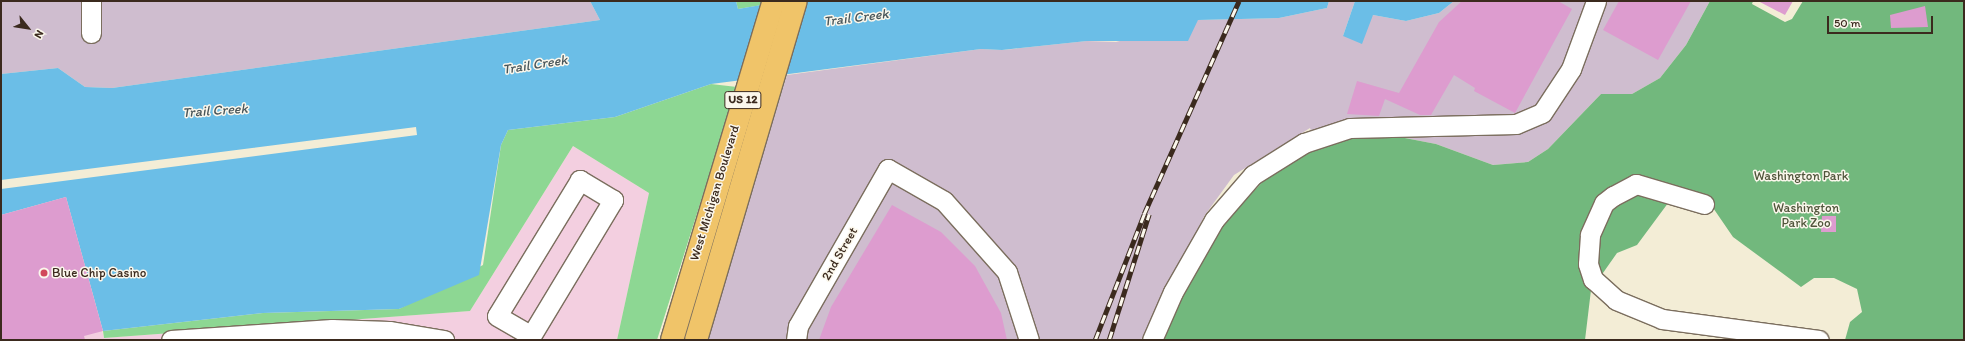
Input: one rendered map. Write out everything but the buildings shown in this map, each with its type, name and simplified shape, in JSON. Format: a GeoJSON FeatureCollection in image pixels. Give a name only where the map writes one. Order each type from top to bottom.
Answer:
{"type":"FeatureCollection","features":[{"type":"Feature","properties":{"kind":"main road","name":"West Michigan Boulevard"},"geometry":{"type":"LineString","coordinates":[[672,340],[712,200],[774,1]]}},
{"type":"Feature","properties":{"kind":"main road","name":"West Michigan Boulevard"},"geometry":{"type":"LineString","coordinates":[[696,340],[736,197],[796,1]]}},
{"type":"Feature","properties":{"kind":"street"},"geometry":{"type":"LineString","coordinates":[[91,1],[91,33]]}},
{"type":"Feature","properties":{"kind":"street"},"geometry":{"type":"LineString","coordinates":[[1152,340],[1173,292],[1214,220],[1253,174],[1304,143],[1350,128],[1516,124],[1542,113],[1571,70],[1596,1]]}},
{"type":"Feature","properties":{"kind":"street","name":"2nd Street"},"geometry":{"type":"LineString","coordinates":[[796,340],[798,326],[888,169],[944,201],[1007,272],[1029,340]]}},
{"type":"Feature","properties":{"kind":"street"},"geometry":{"type":"LineString","coordinates":[[580,180],[612,200],[530,338],[497,316],[580,180]]}},
{"type":"Feature","properties":{"kind":"street"},"geometry":{"type":"LineString","coordinates":[[1704,204],[1636,184],[1613,196],[1604,204],[1590,234],[1588,264],[1594,279],[1616,300],[1662,318],[1819,340]]}},
{"type":"Feature","properties":{"kind":"street"},"geometry":{"type":"LineString","coordinates":[[171,340],[332,329],[389,331],[444,340]]}},
{"type":"Feature","properties":{"kind":"shaded area"},"geometry":{"type":"Polygon","coordinates":[[[1,1],[590,1],[600,20],[112,88],[85,87],[58,68],[1,74],[1,1]]]}},
{"type":"Feature","properties":{"kind":"shaded area"},"geometry":{"type":"Polygon","coordinates":[[[1329,1],[1355,1],[1343,36],[1373,15],[1406,21],[1439,13],[1454,1],[1710,1],[1686,45],[1660,78],[1632,94],[1601,94],[1548,149],[1528,162],[1493,165],[1436,144],[1384,134],[1318,148],[1310,128],[1234,175],[1205,215],[1141,340],[706,340],[787,75],[981,49],[1003,50],[1087,41],[1116,42],[1198,20],[1279,18],[1327,8],[1329,1]]]}},
{"type":"Feature","properties":{"kind":"shaded area"},"geometry":{"type":"Polygon","coordinates":[[[573,146],[649,193],[617,340],[1,340],[1,215],[66,197],[104,338],[470,311],[573,146]]]}},
{"type":"Feature","properties":{"kind":"green space"},"geometry":{"type":"Polygon","coordinates":[[[736,1],[764,1],[762,5],[738,9],[736,1]]]}},
{"type":"Feature","properties":{"kind":"green space","name":"Washington Park"},"geometry":{"type":"Polygon","coordinates":[[[1710,1],[1753,1],[1752,4],[1785,22],[1792,19],[1803,1],[1964,1],[1964,340],[1845,340],[1850,322],[1862,312],[1857,289],[1834,278],[1814,278],[1801,287],[1733,237],[1707,199],[1674,195],[1637,245],[1617,253],[1591,290],[1585,340],[1160,340],[1197,266],[1227,220],[1267,177],[1292,159],[1357,135],[1384,134],[1436,144],[1493,165],[1528,162],[1548,149],[1601,94],[1632,94],[1660,78],[1686,45],[1710,1]]]}},
{"type":"Feature","properties":{"kind":"green space"},"geometry":{"type":"Polygon","coordinates":[[[711,84],[737,87],[657,340],[617,340],[649,193],[573,146],[470,311],[104,338],[103,331],[263,313],[399,309],[483,265],[501,145],[508,130],[615,117],[711,84]]]}},
{"type":"Feature","properties":{"kind":"water","name":"Trail Creek"},"geometry":{"type":"Polygon","coordinates":[[[590,1],[736,1],[738,9],[785,1],[1329,1],[1327,8],[1279,18],[1198,20],[1188,41],[1087,41],[1002,50],[981,49],[711,84],[615,117],[508,130],[501,145],[479,275],[399,309],[263,313],[103,331],[66,197],[1,215],[1,189],[417,135],[416,127],[1,180],[1,74],[58,68],[85,87],[112,88],[600,20],[590,1]]]}},
{"type":"Feature","properties":{"kind":"water"},"geometry":{"type":"Polygon","coordinates":[[[1355,1],[1454,1],[1439,13],[1406,21],[1373,15],[1362,44],[1343,36],[1355,1]]]}},
{"type":"Feature","properties":{"kind":"railway"},"geometry":{"type":"LineString","coordinates":[[1095,340],[1144,214],[1239,1]]}},
{"type":"Feature","properties":{"kind":"railway"},"geometry":{"type":"LineString","coordinates":[[1109,340],[1149,214]]}},
{"type":"Feature","properties":{"kind":"place","name":"Blue Chip Casino"},"geometry":{"type":"Point","coordinates":[44,273]}},
{"type":"Feature","properties":{"kind":"park label","name":"Washington Park Zoo"},"geometry":{"type":"Point","coordinates":[1806,216]}}]}
